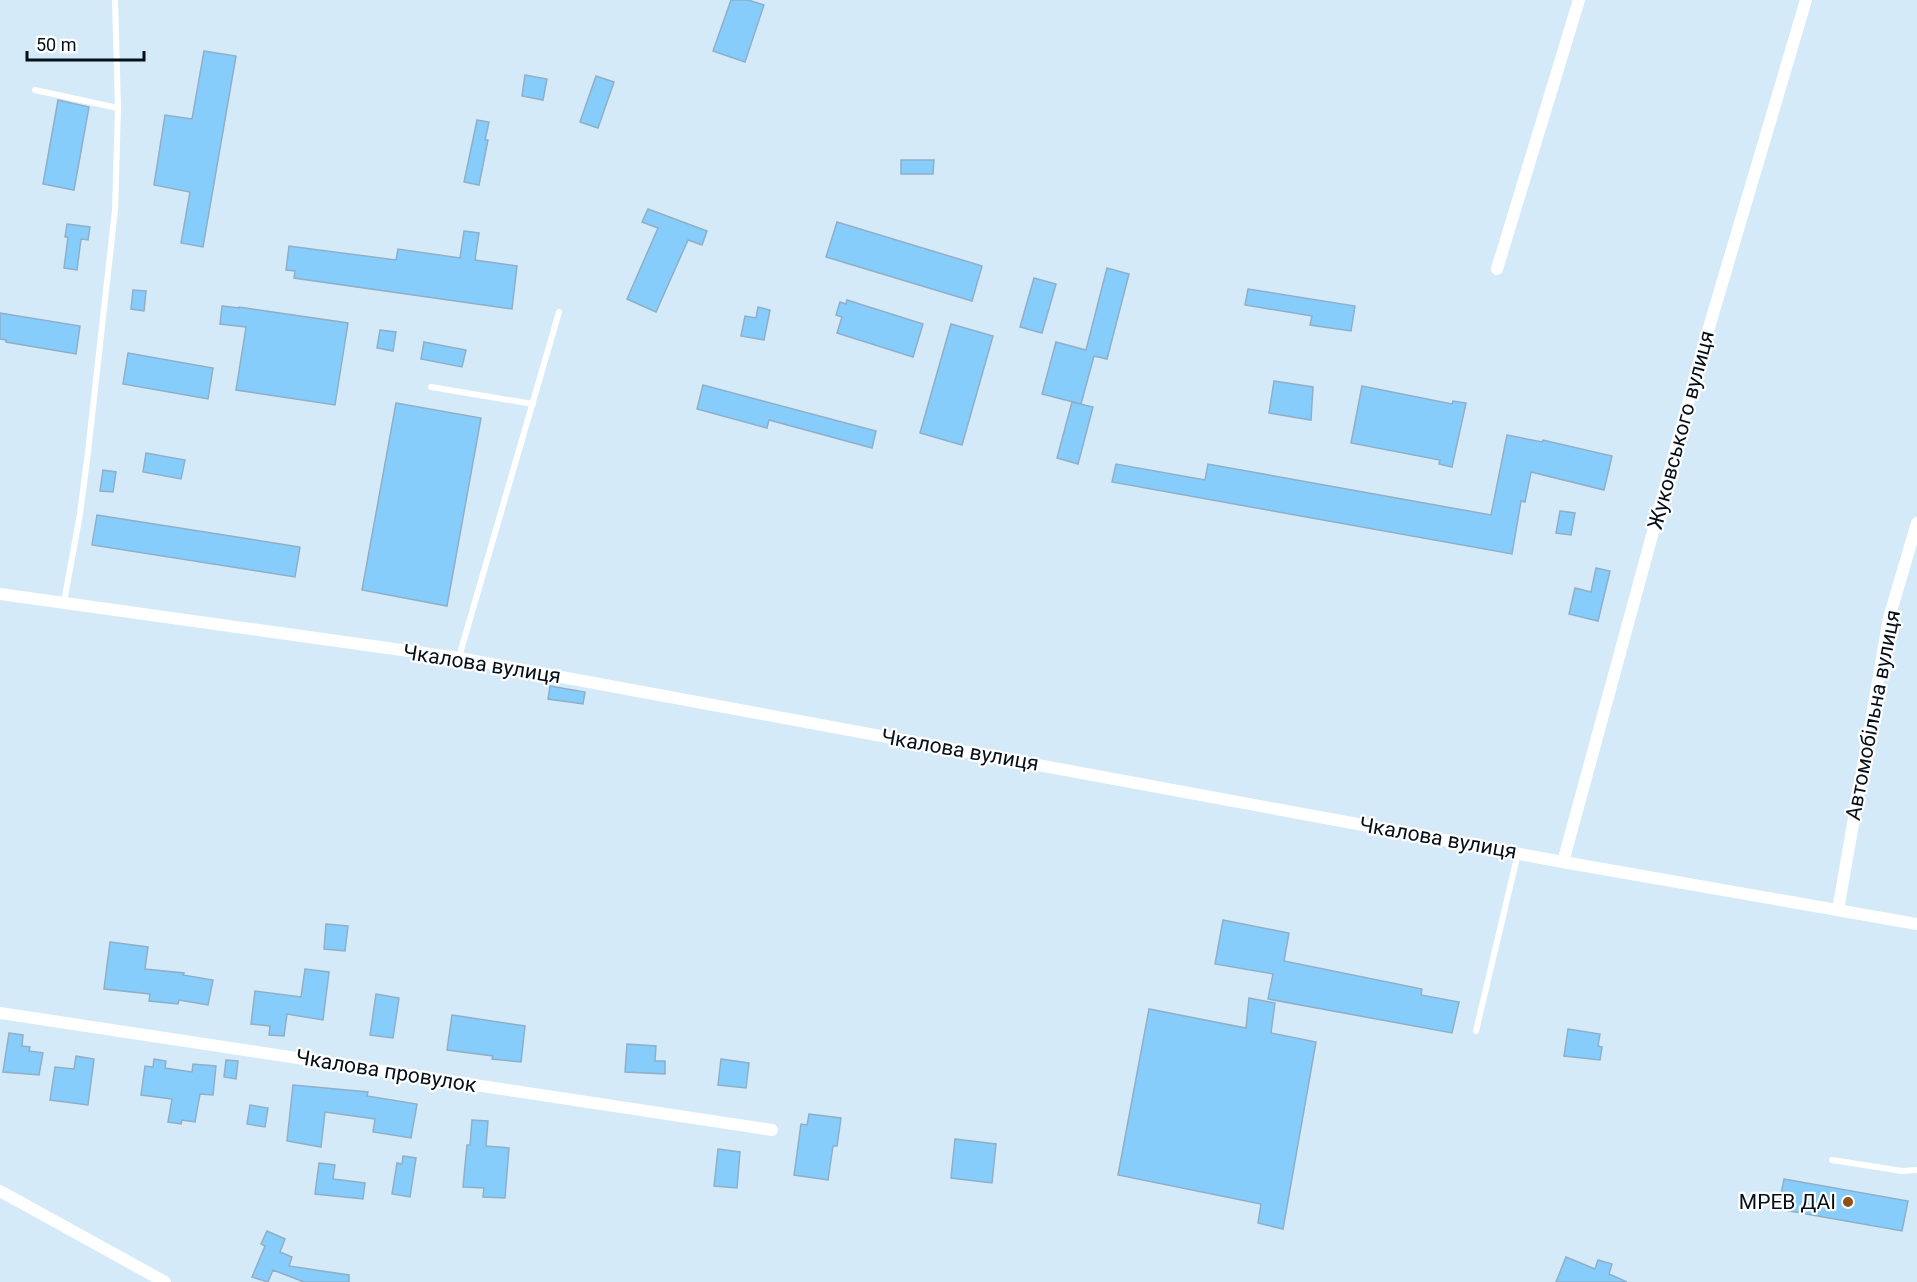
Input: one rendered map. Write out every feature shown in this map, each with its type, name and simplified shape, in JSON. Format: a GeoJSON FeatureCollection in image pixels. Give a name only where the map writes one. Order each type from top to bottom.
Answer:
{"type":"FeatureCollection","features":[{"type":"Feature","properties":{"kind":"street"},"geometry":{"type":"LineString","coordinates":[[1497,269],[1579,0]]}},
{"type":"Feature","properties":{"kind":"street","name":"Жуковського вулиця"},"geometry":{"type":"LineString","coordinates":[[1563,862],[1705,341],[1806,0]]}},
{"type":"Feature","properties":{"kind":"street","name":"Автомобільна вулиця"},"geometry":{"type":"LineString","coordinates":[[1838,910],[1889,618],[1917,523]]}},
{"type":"Feature","properties":{"kind":"street","name":"Чкалова вулиця"},"geometry":{"type":"LineString","coordinates":[[0,594],[459,658],[1563,862],[1917,924]]}},
{"type":"Feature","properties":{"kind":"street","name":"Чкалова провулок"},"geometry":{"type":"LineString","coordinates":[[0,1013],[772,1130]]}},
{"type":"Feature","properties":{"kind":"street"},"geometry":{"type":"LineString","coordinates":[[0,1191],[165,1282]]}},
{"type":"Feature","properties":{"kind":"lane"},"geometry":{"type":"LineString","coordinates":[[64,602],[85,473],[113,234],[118,108],[115,0]]}},
{"type":"Feature","properties":{"kind":"lane"},"geometry":{"type":"LineString","coordinates":[[35,90],[118,108]]}},
{"type":"Feature","properties":{"kind":"lane"},"geometry":{"type":"LineString","coordinates":[[459,658],[559,312]]}},
{"type":"Feature","properties":{"kind":"lane"},"geometry":{"type":"LineString","coordinates":[[431,387],[533,404]]}},
{"type":"Feature","properties":{"kind":"lane"},"geometry":{"type":"LineString","coordinates":[[1476,1031],[1518,853]]}},
{"type":"Feature","properties":{"kind":"lane"},"geometry":{"type":"LineString","coordinates":[[1832,1160],[1902,1171],[1917,1170]]}},
{"type":"Feature","properties":{"kind":"building"},"geometry":{"type":"Polygon","coordinates":[[[731,0],[748,0],[764,5],[745,62],[713,51],[731,0]]]}},
{"type":"Feature","properties":{"kind":"building"},"geometry":{"type":"Polygon","coordinates":[[[204,51],[236,56],[203,247],[181,243],[190,192],[154,185],[165,115],[192,119],[204,51]]]}},
{"type":"Feature","properties":{"kind":"building"},"geometry":{"type":"Polygon","coordinates":[[[525,75],[547,79],[543,100],[522,96],[525,75]]]}},
{"type":"Feature","properties":{"kind":"building"},"geometry":{"type":"Polygon","coordinates":[[[596,76],[614,82],[598,128],[580,122],[596,76]]]}},
{"type":"Feature","properties":{"kind":"building"},"geometry":{"type":"Polygon","coordinates":[[[58,100],[89,107],[74,190],[43,184],[58,100]]]}},
{"type":"Feature","properties":{"kind":"building"},"geometry":{"type":"Polygon","coordinates":[[[477,120],[489,122],[485,140],[488,140],[479,185],[464,182],[477,120]]]}},
{"type":"Feature","properties":{"kind":"building"},"geometry":{"type":"Polygon","coordinates":[[[901,160],[934,160],[933,174],[901,174],[901,160]]]}},
{"type":"Feature","properties":{"kind":"building"},"geometry":{"type":"Polygon","coordinates":[[[648,209],[707,231],[702,245],[688,240],[656,312],[627,299],[658,228],[642,222],[648,209]]]}},
{"type":"Feature","properties":{"kind":"building"},"geometry":{"type":"Polygon","coordinates":[[[837,222],[982,266],[972,301],[826,257],[837,222]]]}},
{"type":"Feature","properties":{"kind":"building"},"geometry":{"type":"Polygon","coordinates":[[[67,224],[90,227],[88,240],[81,239],[77,270],[64,268],[68,237],[65,237],[67,224]]]}},
{"type":"Feature","properties":{"kind":"building"},"geometry":{"type":"Polygon","coordinates":[[[464,231],[479,233],[475,260],[517,266],[512,309],[294,278],[295,271],[286,270],[289,246],[396,260],[398,249],[460,258],[464,231]]]}},
{"type":"Feature","properties":{"kind":"building"},"geometry":{"type":"Polygon","coordinates":[[[1107,268],[1129,274],[1107,359],[1094,356],[1081,404],[1042,394],[1056,342],[1086,350],[1107,268]]]}},
{"type":"Feature","properties":{"kind":"building"},"geometry":{"type":"Polygon","coordinates":[[[1034,278],[1056,284],[1042,333],[1020,327],[1034,278]]]}},
{"type":"Feature","properties":{"kind":"building"},"geometry":{"type":"Polygon","coordinates":[[[1248,289],[1355,306],[1351,331],[1310,325],[1312,316],[1245,305],[1248,289]]]}},
{"type":"Feature","properties":{"kind":"building"},"geometry":{"type":"Polygon","coordinates":[[[133,290],[146,291],[144,311],[131,309],[133,290]]]}},
{"type":"Feature","properties":{"kind":"building"},"geometry":{"type":"Polygon","coordinates":[[[847,300],[923,324],[913,357],[837,333],[842,317],[836,315],[840,302],[846,304],[847,300]]]}},
{"type":"Feature","properties":{"kind":"building"},"geometry":{"type":"Polygon","coordinates":[[[222,306],[348,323],[335,405],[236,390],[246,327],[220,324],[222,306]]]}},
{"type":"Feature","properties":{"kind":"building"},"geometry":{"type":"Polygon","coordinates":[[[758,307],[770,310],[764,340],[741,336],[745,316],[756,318],[758,307]]]}},
{"type":"Feature","properties":{"kind":"building"},"geometry":{"type":"Polygon","coordinates":[[[0,313],[80,326],[76,354],[0,339],[0,313]]]}},
{"type":"Feature","properties":{"kind":"building"},"geometry":{"type":"Polygon","coordinates":[[[951,324],[993,336],[962,445],[920,433],[951,324]]]}},
{"type":"Feature","properties":{"kind":"building"},"geometry":{"type":"Polygon","coordinates":[[[380,330],[396,332],[393,351],[377,348],[380,330]]]}},
{"type":"Feature","properties":{"kind":"building"},"geometry":{"type":"Polygon","coordinates":[[[424,342],[466,350],[462,367],[421,359],[424,342]]]}},
{"type":"Feature","properties":{"kind":"building"},"geometry":{"type":"Polygon","coordinates":[[[128,353],[213,368],[208,399],[123,384],[128,353]]]}},
{"type":"Feature","properties":{"kind":"building"},"geometry":{"type":"Polygon","coordinates":[[[1274,381],[1313,387],[1311,420],[1269,413],[1274,381]]]}},
{"type":"Feature","properties":{"kind":"building"},"geometry":{"type":"Polygon","coordinates":[[[703,385],[876,431],[872,448],[769,420],[767,428],[697,409],[703,385]]]}},
{"type":"Feature","properties":{"kind":"building"},"geometry":{"type":"Polygon","coordinates":[[[1362,386],[1452,404],[1453,401],[1466,403],[1452,467],[1439,464],[1440,460],[1351,443],[1362,386]]]}},
{"type":"Feature","properties":{"kind":"building"},"geometry":{"type":"Polygon","coordinates":[[[1072,402],[1093,407],[1078,464],[1057,458],[1072,402]]]}},
{"type":"Feature","properties":{"kind":"building"},"geometry":{"type":"Polygon","coordinates":[[[396,403],[481,418],[447,606],[362,590],[396,403]]]}},
{"type":"Feature","properties":{"kind":"building"},"geometry":{"type":"Polygon","coordinates":[[[1507,435],[1542,442],[1543,440],[1612,456],[1604,490],[1531,472],[1525,502],[1521,501],[1512,554],[1112,482],[1116,464],[1205,480],[1208,464],[1491,515],[1507,435]]]}},
{"type":"Feature","properties":{"kind":"building"},"geometry":{"type":"Polygon","coordinates":[[[146,453],[185,460],[181,479],[143,472],[146,453]]]}},
{"type":"Feature","properties":{"kind":"building"},"geometry":{"type":"Polygon","coordinates":[[[103,470],[116,472],[113,492],[100,491],[103,470]]]}},
{"type":"Feature","properties":{"kind":"building"},"geometry":{"type":"Polygon","coordinates":[[[1560,511],[1575,513],[1571,535],[1556,533],[1560,511]]]}},
{"type":"Feature","properties":{"kind":"building"},"geometry":{"type":"Polygon","coordinates":[[[97,515],[300,547],[295,577],[92,545],[97,515]]]}},
{"type":"Feature","properties":{"kind":"building"},"geometry":{"type":"Polygon","coordinates":[[[1596,568],[1610,571],[1598,621],[1569,614],[1575,588],[1591,592],[1596,568]]]}},
{"type":"Feature","properties":{"kind":"building"},"geometry":{"type":"Polygon","coordinates":[[[550,686],[585,692],[583,704],[548,699],[550,686]]]}},
{"type":"Feature","properties":{"kind":"building"},"geometry":{"type":"Polygon","coordinates":[[[1223,920],[1289,933],[1284,961],[1422,989],[1421,995],[1459,1002],[1452,1033],[1268,999],[1273,974],[1215,964],[1223,920]]]}},
{"type":"Feature","properties":{"kind":"building"},"geometry":{"type":"Polygon","coordinates":[[[326,924],[348,926],[345,951],[324,949],[326,924]]]}},
{"type":"Feature","properties":{"kind":"building"},"geometry":{"type":"Polygon","coordinates":[[[110,942],[148,947],[145,969],[184,973],[183,975],[213,980],[208,1005],[179,1000],[178,1004],[149,1001],[150,994],[104,989],[110,942]]]}},
{"type":"Feature","properties":{"kind":"building"},"geometry":{"type":"Polygon","coordinates":[[[305,969],[329,972],[323,1020],[287,1014],[284,1036],[269,1035],[270,1026],[251,1024],[255,991],[301,997],[305,969]]]}},
{"type":"Feature","properties":{"kind":"building"},"geometry":{"type":"Polygon","coordinates":[[[376,994],[399,998],[393,1038],[370,1035],[376,994]]]}},
{"type":"Feature","properties":{"kind":"building"},"geometry":{"type":"Polygon","coordinates":[[[1249,998],[1275,1003],[1271,1033],[1316,1042],[1283,1229],[1258,1223],[1261,1204],[1118,1175],[1149,1009],[1246,1028],[1249,998]]]}},
{"type":"Feature","properties":{"kind":"building"},"geometry":{"type":"Polygon","coordinates":[[[452,1015],[525,1026],[521,1062],[447,1050],[452,1015]]]}},
{"type":"Feature","properties":{"kind":"building"},"geometry":{"type":"Polygon","coordinates":[[[1568,1029],[1600,1034],[1598,1046],[1602,1047],[1600,1060],[1564,1056],[1568,1029]]]}},
{"type":"Feature","properties":{"kind":"building"},"geometry":{"type":"Polygon","coordinates":[[[9,1033],[23,1035],[22,1046],[30,1047],[29,1051],[43,1053],[39,1075],[3,1072],[9,1033]]]}},
{"type":"Feature","properties":{"kind":"building"},"geometry":{"type":"Polygon","coordinates":[[[627,1044],[656,1046],[655,1061],[665,1061],[665,1074],[625,1072],[627,1044]]]}},
{"type":"Feature","properties":{"kind":"building"},"geometry":{"type":"Polygon","coordinates":[[[76,1056],[94,1059],[88,1105],[50,1100],[55,1067],[74,1069],[76,1056]]]}},
{"type":"Feature","properties":{"kind":"building"},"geometry":{"type":"Polygon","coordinates":[[[154,1059],[166,1061],[165,1068],[192,1072],[193,1064],[216,1066],[213,1095],[200,1094],[195,1122],[182,1120],[181,1124],[168,1122],[172,1099],[141,1095],[145,1066],[153,1067],[154,1059]]]}},
{"type":"Feature","properties":{"kind":"building"},"geometry":{"type":"Polygon","coordinates":[[[721,1059],[749,1063],[746,1088],[718,1085],[721,1059]]]}},
{"type":"Feature","properties":{"kind":"building"},"geometry":{"type":"Polygon","coordinates":[[[226,1060],[238,1061],[236,1079],[224,1077],[226,1060]]]}},
{"type":"Feature","properties":{"kind":"building"},"geometry":{"type":"Polygon","coordinates":[[[293,1085],[368,1092],[367,1096],[417,1104],[411,1138],[373,1132],[375,1119],[325,1112],[321,1147],[287,1141],[293,1085]]]}},
{"type":"Feature","properties":{"kind":"building"},"geometry":{"type":"Polygon","coordinates":[[[250,1105],[268,1108],[265,1127],[247,1124],[250,1105]]]}},
{"type":"Feature","properties":{"kind":"building"},"geometry":{"type":"Polygon","coordinates":[[[809,1114],[841,1118],[837,1146],[833,1146],[828,1180],[794,1175],[801,1124],[807,1125],[809,1114]]]}},
{"type":"Feature","properties":{"kind":"building"},"geometry":{"type":"Polygon","coordinates":[[[472,1120],[488,1121],[486,1146],[509,1148],[505,1198],[483,1197],[484,1188],[463,1187],[472,1120]]]}},
{"type":"Feature","properties":{"kind":"building"},"geometry":{"type":"Polygon","coordinates":[[[955,1139],[996,1144],[992,1183],[951,1178],[955,1139]]]}},
{"type":"Feature","properties":{"kind":"building"},"geometry":{"type":"Polygon","coordinates":[[[718,1149],[740,1152],[737,1188],[714,1186],[718,1149]]]}},
{"type":"Feature","properties":{"kind":"building"},"geometry":{"type":"Polygon","coordinates":[[[403,1156],[416,1158],[410,1197],[392,1194],[397,1163],[402,1164],[403,1156]]]}},
{"type":"Feature","properties":{"kind":"building"},"geometry":{"type":"Polygon","coordinates":[[[319,1163],[335,1165],[333,1179],[365,1183],[363,1199],[315,1194],[319,1163]]]}},
{"type":"Feature","properties":{"kind":"building"},"geometry":{"type":"Polygon","coordinates":[[[1784,1179],[1908,1201],[1902,1231],[1778,1209],[1784,1179]]]}},
{"type":"Feature","properties":{"kind":"building"},"geometry":{"type":"Polygon","coordinates":[[[267,1231],[285,1239],[280,1252],[292,1257],[289,1266],[349,1275],[349,1282],[304,1282],[273,1270],[268,1282],[252,1277],[265,1246],[261,1244],[267,1231]]]}},
{"type":"Feature","properties":{"kind":"building"},"geometry":{"type":"Polygon","coordinates":[[[1566,1257],[1595,1269],[1598,1260],[1612,1264],[1609,1274],[1627,1282],[1556,1282],[1566,1257]]]}},
{"type":"Feature","properties":{"kind":"place","name":"МРЕВ ДАІ"},"geometry":{"type":"Point","coordinates":[1848,1202]}}]}
